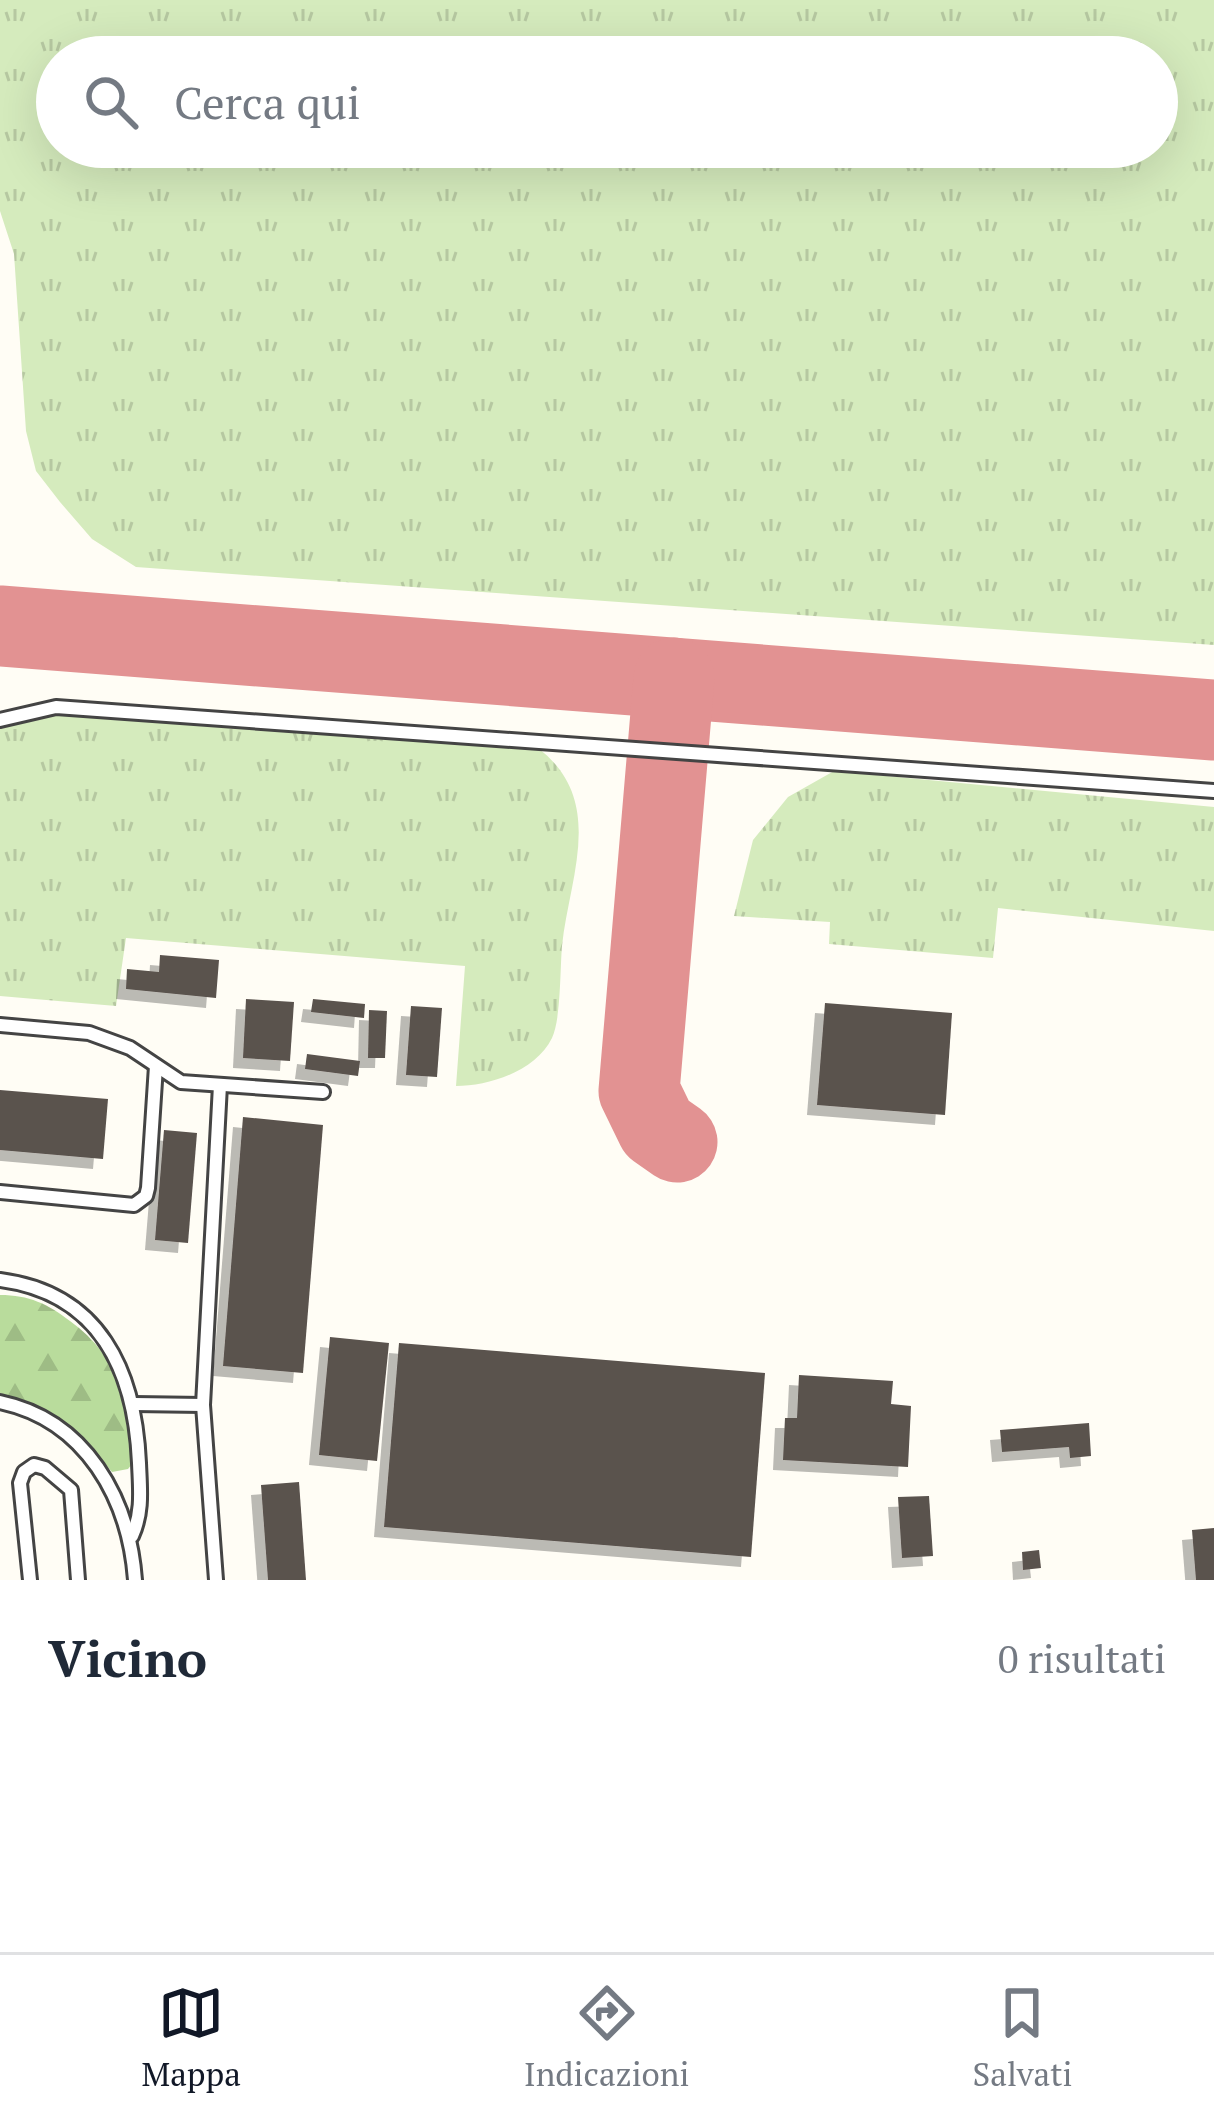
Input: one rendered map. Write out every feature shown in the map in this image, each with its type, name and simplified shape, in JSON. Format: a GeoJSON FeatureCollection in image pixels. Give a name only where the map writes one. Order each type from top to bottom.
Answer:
{"type":"FeatureCollection","features":[{"type":"Feature","properties":{"kind":"lane"},"geometry":{"type":"LineString","coordinates":[[0,720],[56,707],[1214,791]]}},
{"type":"Feature","properties":{"kind":"lane"},"geometry":{"type":"LineString","coordinates":[[0,1025],[89,1033],[130,1048],[181,1082],[323,1092]]}},
{"type":"Feature","properties":{"kind":"lane"},"geometry":{"type":"LineString","coordinates":[[0,1192],[140,1202],[148,1188],[155,1066]]}},
{"type":"Feature","properties":{"kind":"lane"},"geometry":{"type":"LineString","coordinates":[[216,1580],[203,1405],[220,1085]]}},
{"type":"Feature","properties":{"kind":"lane"},"geometry":{"type":"LineString","coordinates":[[0,1280],[34,1284],[64,1300],[96,1327],[114,1354],[134,1404],[141,1518],[132,1536]]}},
{"type":"Feature","properties":{"kind":"lane"},"geometry":{"type":"LineString","coordinates":[[0,1402],[55,1424],[84,1448],[105,1475],[132,1536],[135,1580]]}},
{"type":"Feature","properties":{"kind":"lane"},"geometry":{"type":"LineString","coordinates":[[134,1404],[203,1405]]}},
{"type":"Feature","properties":{"kind":"lane"},"geometry":{"type":"LineString","coordinates":[[29,1580],[20,1483],[34,1465],[71,1490],[78,1580]]}},
{"type":"Feature","properties":{"kind":"green space"},"geometry":{"type":"Polygon","coordinates":[[[0,0],[1214,0],[1214,645],[136,567],[92,539],[36,471],[26,431],[14,254],[0,211],[0,0]]]}},
{"type":"Feature","properties":{"kind":"green space"},"geometry":{"type":"Polygon","coordinates":[[[61,709],[538,748],[559,769],[578,816],[557,1019],[545,1050],[510,1074],[456,1086],[465,966],[126,938],[116,1006],[0,996],[0,725],[61,709]]]}},
{"type":"Feature","properties":{"kind":"green space"},"geometry":{"type":"Polygon","coordinates":[[[834,771],[1214,807],[1214,931],[998,908],[993,958],[829,944],[830,922],[734,916],[753,840],[788,797],[834,771]]]}},
{"type":"Feature","properties":{"kind":"green space"},"geometry":{"type":"Polygon","coordinates":[[[0,1295],[46,1305],[101,1351],[125,1402],[132,1464],[128,1469],[112,1472],[62,1424],[0,1393],[0,1295]]]}},
{"type":"Feature","properties":{"kind":"building"},"geometry":{"type":"Polygon","coordinates":[[[160,955],[219,960],[216,998],[126,989],[127,969],[159,972],[160,955]]]}},
{"type":"Feature","properties":{"kind":"building"},"geometry":{"type":"Polygon","coordinates":[[[246,999],[294,1002],[290,1061],[243,1058],[246,999]]]}},
{"type":"Feature","properties":{"kind":"building"},"geometry":{"type":"Polygon","coordinates":[[[313,999],[365,1004],[364,1018],[311,1012],[313,999]]]}},
{"type":"Feature","properties":{"kind":"building"},"geometry":{"type":"Polygon","coordinates":[[[825,1003],[952,1013],[945,1115],[817,1105],[825,1003]]]}},
{"type":"Feature","properties":{"kind":"building"},"geometry":{"type":"Polygon","coordinates":[[[411,1006],[442,1008],[437,1077],[406,1075],[411,1006]]]}},
{"type":"Feature","properties":{"kind":"building"},"geometry":{"type":"Polygon","coordinates":[[[369,1010],[387,1011],[385,1058],[368,1058],[369,1010]]]}},
{"type":"Feature","properties":{"kind":"building"},"geometry":{"type":"Polygon","coordinates":[[[307,1054],[360,1061],[358,1076],[305,1069],[307,1054]]]}},
{"type":"Feature","properties":{"kind":"building"},"geometry":{"type":"Polygon","coordinates":[[[0,1090],[108,1099],[103,1159],[0,1150],[0,1090]]]}},
{"type":"Feature","properties":{"kind":"building"},"geometry":{"type":"Polygon","coordinates":[[[243,1117],[323,1125],[303,1373],[223,1366],[243,1117]]]}},
{"type":"Feature","properties":{"kind":"building"},"geometry":{"type":"Polygon","coordinates":[[[164,1130],[197,1133],[188,1243],[155,1240],[164,1130]]]}},
{"type":"Feature","properties":{"kind":"building"},"geometry":{"type":"Polygon","coordinates":[[[330,1337],[389,1343],[377,1461],[319,1455],[330,1337]]]}},
{"type":"Feature","properties":{"kind":"building"},"geometry":{"type":"Polygon","coordinates":[[[399,1343],[765,1373],[751,1557],[384,1527],[399,1343]]]}},
{"type":"Feature","properties":{"kind":"building"},"geometry":{"type":"Polygon","coordinates":[[[799,1375],[893,1381],[891,1404],[911,1406],[908,1467],[783,1460],[785,1418],[797,1418],[799,1375]]]}},
{"type":"Feature","properties":{"kind":"building"},"geometry":{"type":"Polygon","coordinates":[[[1089,1423],[1091,1456],[1070,1458],[1069,1447],[1002,1452],[1000,1430],[1089,1423]]]}},
{"type":"Feature","properties":{"kind":"building"},"geometry":{"type":"Polygon","coordinates":[[[299,1482],[306,1580],[268,1580],[261,1485],[299,1482]]]}},
{"type":"Feature","properties":{"kind":"building"},"geometry":{"type":"Polygon","coordinates":[[[929,1496],[933,1556],[902,1558],[898,1497],[929,1496]]]}},
{"type":"Feature","properties":{"kind":"building"},"geometry":{"type":"Polygon","coordinates":[[[1214,1528],[1214,1580],[1196,1580],[1192,1530],[1214,1528]]]}},
{"type":"Feature","properties":{"kind":"building"},"geometry":{"type":"Polygon","coordinates":[[[1039,1550],[1041,1568],[1023,1570],[1022,1552],[1039,1550]]]}},
{"type":"Feature","properties":{"kind":"taxiway"},"geometry":{"type":"LineString","coordinates":[[0,626],[1214,720]]}},
{"type":"Feature","properties":{"kind":"taxiway"},"geometry":{"type":"LineString","coordinates":[[674,678],[639,1091],[657,1128],[677,1142]]}}]}
